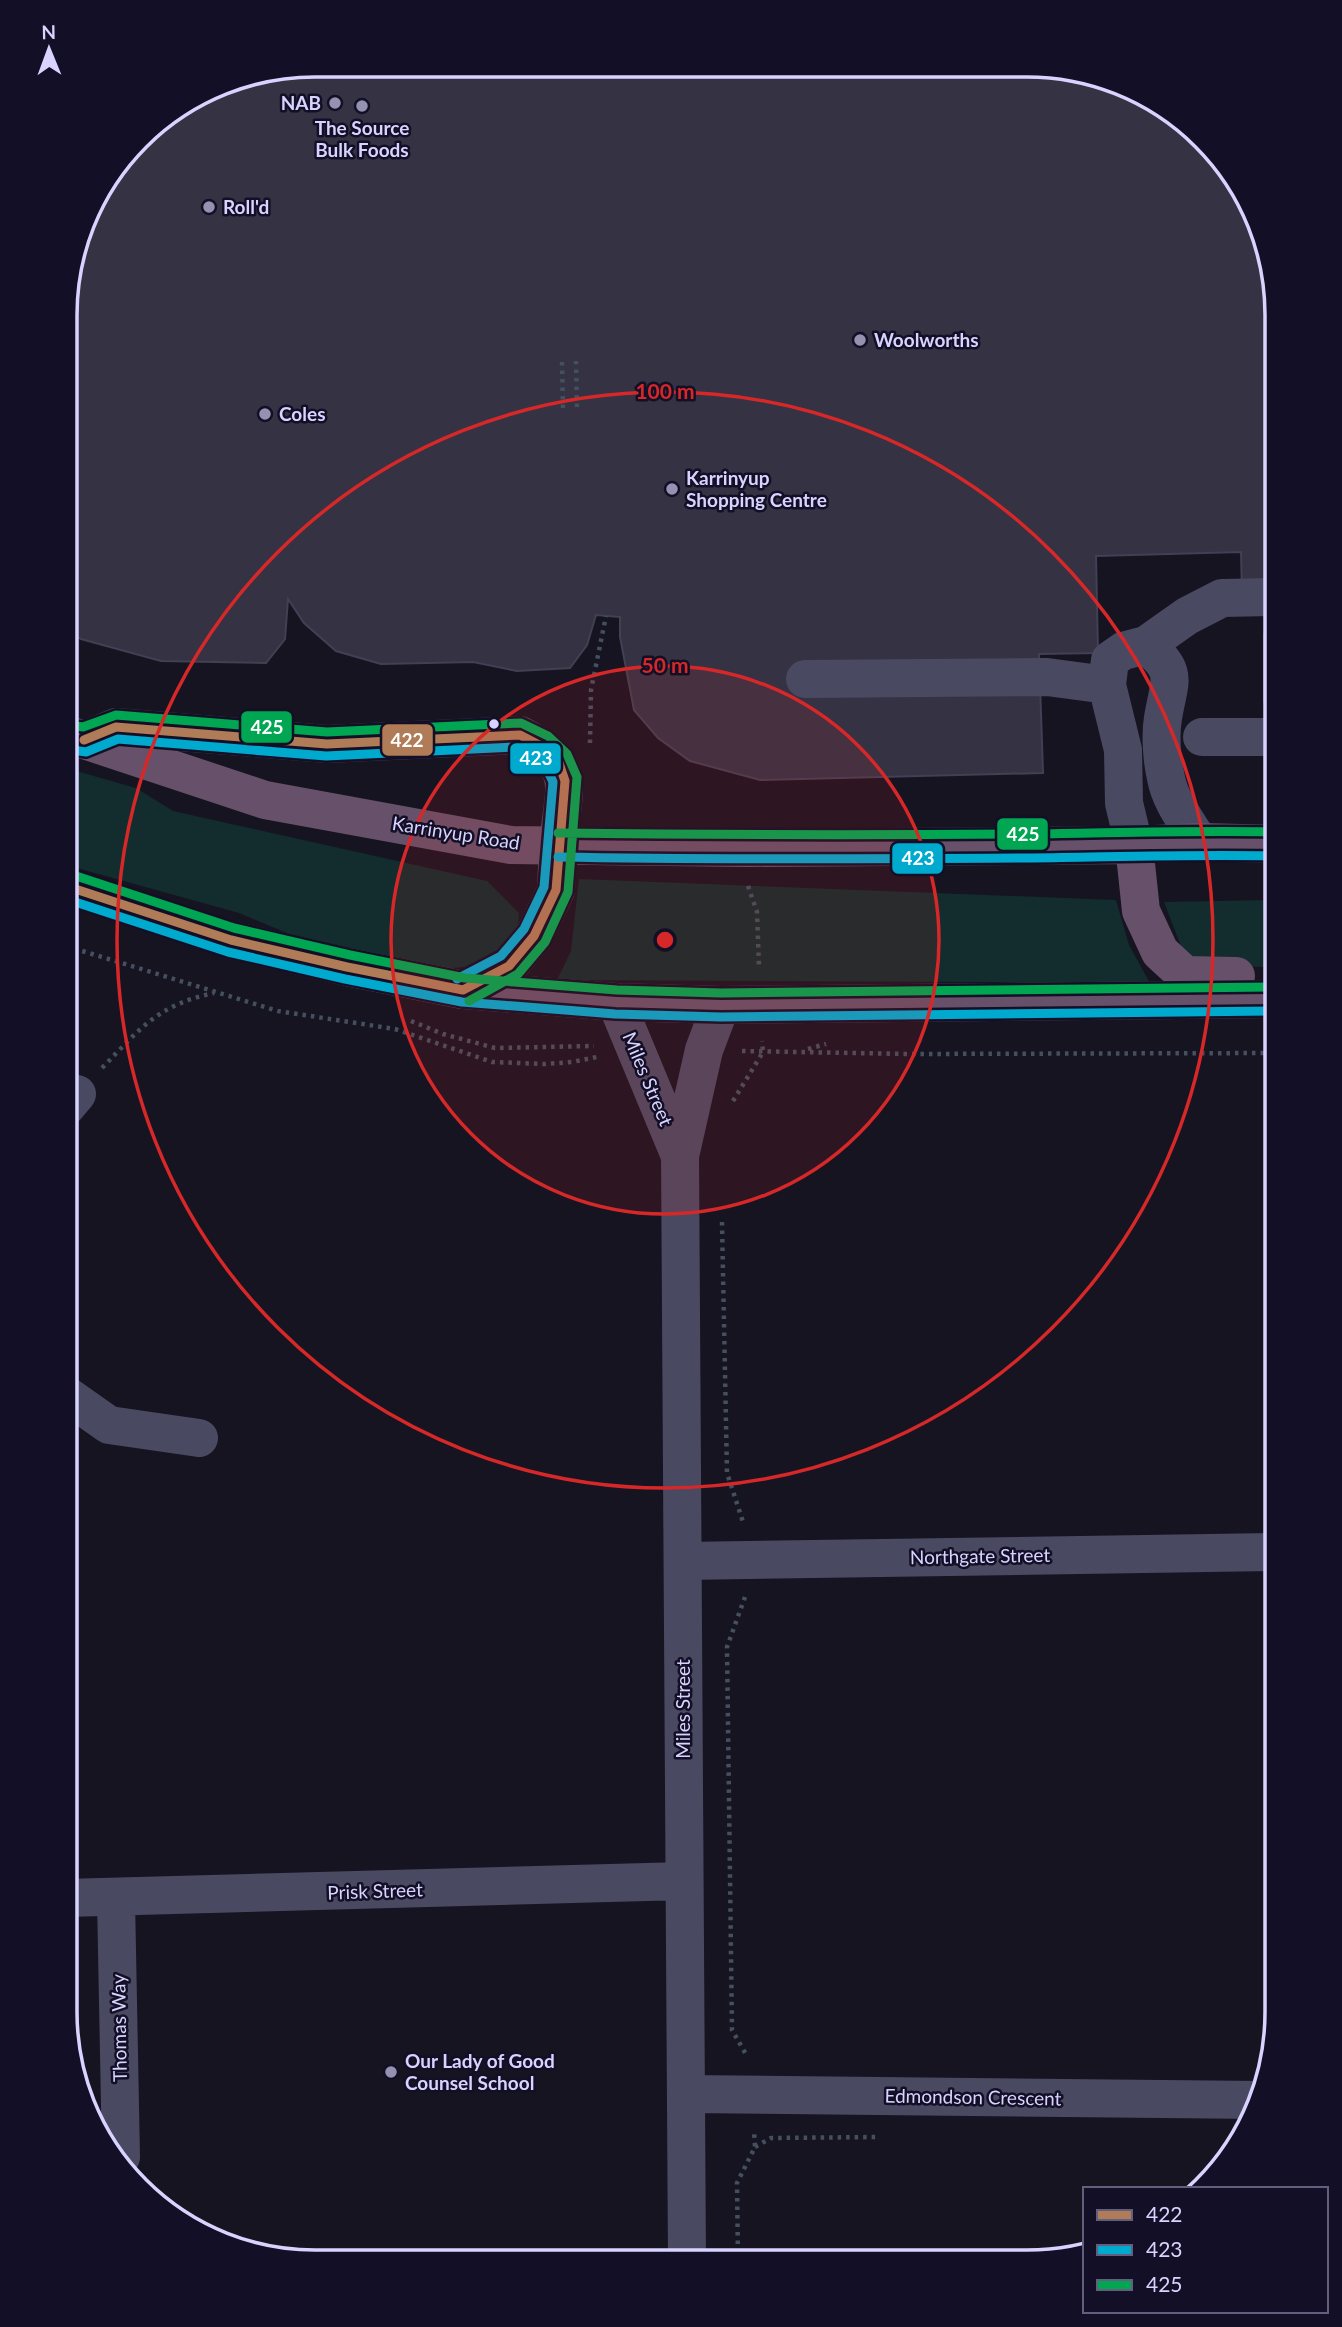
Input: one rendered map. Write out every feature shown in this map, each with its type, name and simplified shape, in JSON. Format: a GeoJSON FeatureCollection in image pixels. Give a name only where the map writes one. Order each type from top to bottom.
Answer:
{"type":"FeatureCollection","features":[{"type":"Feature","properties":{"kind":"highway","name":"Karrinyup Road"},"geometry":{"type":"LineString","coordinates":[[77,739],[265,800],[511,845],[747,848],[1134,845],[1199,842],[1265,844]]}},
{"type":"Feature","properties":{"kind":"highway"},"geometry":{"type":"LineString","coordinates":[[464,990],[509,966],[534,936],[556,890],[558,845]]}},
{"type":"Feature","properties":{"kind":"highway"},"geometry":{"type":"LineString","coordinates":[[1134,845],[1141,911],[1160,952],[1185,975],[1265,977]]}},
{"type":"Feature","properties":{"kind":"highway"},"geometry":{"type":"LineString","coordinates":[[77,890],[231,940],[464,990],[616,1002],[721,1005],[1265,999]]}},
{"type":"Feature","properties":{"kind":"street"},"geometry":{"type":"LineString","coordinates":[[1134,845],[1124,803],[1123,750],[1107,685],[1110,660],[1123,651],[1146,645],[1187,616],[1222,598],[1265,597]]}},
{"type":"Feature","properties":{"kind":"street"},"geometry":{"type":"LineString","coordinates":[[1146,645],[1165,661],[1169,679],[1169,698],[1162,719],[1166,780],[1175,802],[1199,842]]}},
{"type":"Feature","properties":{"kind":"street"},"geometry":{"type":"LineString","coordinates":[[805,678],[1047,677],[1107,685]]}},
{"type":"Feature","properties":{"kind":"street"},"geometry":{"type":"LineString","coordinates":[[77,736],[116,727],[327,744],[520,735],[541,746],[559,763],[565,781],[558,845]]}},
{"type":"Feature","properties":{"kind":"street"},"geometry":{"type":"LineString","coordinates":[[1202,737],[1265,737]]}},
{"type":"Feature","properties":{"kind":"street","name":"Miles Street"},"geometry":{"type":"LineString","coordinates":[[616,1002],[680,1156]]}},
{"type":"Feature","properties":{"kind":"street","name":"Miles Street"},"geometry":{"type":"LineString","coordinates":[[687,2250],[680,1156],[704,1050],[721,1005]]}},
{"type":"Feature","properties":{"kind":"street"},"geometry":{"type":"LineString","coordinates":[[77,1402],[109,1424],[200,1438]]}},
{"type":"Feature","properties":{"kind":"street","name":"Northgate Street"},"geometry":{"type":"LineString","coordinates":[[682,1561],[1264,1552]]}},
{"type":"Feature","properties":{"kind":"street","name":"Prisk Street"},"geometry":{"type":"LineString","coordinates":[[77,1899],[684,1881]]}},
{"type":"Feature","properties":{"kind":"street","name":"Thomas Way"},"geometry":{"type":"LineString","coordinates":[[116,1899],[121,2149]]}},
{"type":"Feature","properties":{"kind":"street","name":"Edmondson Crescent"},"geometry":{"type":"LineString","coordinates":[[686,2094],[1246,2103]]}},
{"type":"Feature","properties":{"kind":"path"},"geometry":{"type":"LineString","coordinates":[[576,361],[577,408]]}},
{"type":"Feature","properties":{"kind":"path"},"geometry":{"type":"LineString","coordinates":[[562,362],[563,409]]}},
{"type":"Feature","properties":{"kind":"path"},"geometry":{"type":"LineString","coordinates":[[590,743],[590,690],[606,616]]}},
{"type":"Feature","properties":{"kind":"path"},"geometry":{"type":"LineString","coordinates":[[747,848],[747,883],[757,912],[761,1004]]}},
{"type":"Feature","properties":{"kind":"path"},"geometry":{"type":"LineString","coordinates":[[77,949],[278,1011],[395,1029],[492,1062],[572,1062],[636,1051]]}},
{"type":"Feature","properties":{"kind":"path"},"geometry":{"type":"LineString","coordinates":[[77,1094],[148,1021],[177,1003],[216,992]]}},
{"type":"Feature","properties":{"kind":"path"},"geometry":{"type":"LineString","coordinates":[[763,1052],[1265,1053]]}},
{"type":"Feature","properties":{"kind":"path"},"geometry":{"type":"LineString","coordinates":[[737,2250],[737,2183],[755,2147]]}},
{"type":"Feature","properties":{"kind":"green space"},"geometry":{"type":"Polygon","coordinates":[[[77,771],[136,788],[173,811],[487,881],[519,913],[517,946],[477,966],[441,969],[308,942],[239,913],[77,868],[77,771]]]}},
{"type":"Feature","properties":{"kind":"green space"},"geometry":{"type":"Polygon","coordinates":[[[579,879],[1116,900],[1129,945],[1150,983],[557,980],[571,951],[579,879]]]}},
{"type":"Feature","properties":{"kind":"green space"},"geometry":{"type":"Polygon","coordinates":[[[1265,900],[1265,967],[1187,962],[1164,902],[1265,900]]]}},
{"type":"Feature","properties":{"kind":"building","name":"Karrinyup Shopping Centre"},"geometry":{"type":"Polygon","coordinates":[[[315,77],[1027,77],[1074,82],[1104,90],[1132,102],[1159,117],[1184,136],[1206,158],[1225,183],[1252,238],[1263,284],[1265,315],[1265,593],[1242,593],[1241,552],[1096,556],[1098,653],[1039,654],[1043,773],[760,780],[690,761],[658,738],[634,710],[620,637],[620,617],[596,615],[587,645],[570,668],[517,671],[473,662],[381,664],[336,651],[304,623],[288,599],[285,639],[266,663],[161,661],[77,637],[77,315],[79,284],[90,238],[117,183],[136,158],[158,136],[196,109],[238,90],[284,79],[315,77]]]}},
{"type":"Feature","properties":{"kind":"building"},"geometry":{"type":"Polygon","coordinates":[[[1264,634],[1265,634],[1265,702],[1264,634]]]}},
{"type":"Feature","properties":{"kind":"transit line","name":"425"},"geometry":{"type":"LineString","coordinates":[[77,726],[83,727],[116,715],[327,732],[521,723],[548,736],[567,754],[577,777],[568,892],[545,942],[518,974],[469,1001]]}},
{"type":"Feature","properties":{"kind":"transit line","name":"422"},"geometry":{"type":"LineString","coordinates":[[84,740],[116,727],[327,744],[520,735],[541,746],[559,763],[565,781],[556,890],[534,936],[509,966],[463,990]]}},
{"type":"Feature","properties":{"kind":"transit line","name":"423"},"geometry":{"type":"LineString","coordinates":[[77,751],[86,752],[118,739],[326,756],[517,747],[523,750],[543,765],[553,782],[544,887],[524,929],[501,956],[457,979]]}},
{"type":"Feature","properties":{"kind":"transit line","name":"425"},"geometry":{"type":"LineString","coordinates":[[558,833],[854,835],[1265,832]]}},
{"type":"Feature","properties":{"kind":"transit line","name":"423"},"geometry":{"type":"LineString","coordinates":[[558,857],[795,859],[1265,856]]}},
{"type":"Feature","properties":{"kind":"transit line","name":"425"},"geometry":{"type":"LineString","coordinates":[[77,876],[234,928],[465,978],[617,990],[721,993],[1265,987]]}},
{"type":"Feature","properties":{"kind":"transit line","name":"422"},"geometry":{"type":"LineString","coordinates":[[77,890],[231,940],[463,990]]}},
{"type":"Feature","properties":{"kind":"transit line","name":"423"},"geometry":{"type":"LineString","coordinates":[[77,903],[228,952],[462,1002],[615,1014],[721,1017],[1265,1011]]}},
{"type":"Feature","properties":{"kind":"place","name":"NAB"},"geometry":{"type":"Point","coordinates":[335,103]}},
{"type":"Feature","properties":{"kind":"place","name":"The Source Bulk Foods"},"geometry":{"type":"Point","coordinates":[362,106]}},
{"type":"Feature","properties":{"kind":"place","name":"Roll'd"},"geometry":{"type":"Point","coordinates":[209,207]}},
{"type":"Feature","properties":{"kind":"place","name":"Woolworths"},"geometry":{"type":"Point","coordinates":[860,340]}},
{"type":"Feature","properties":{"kind":"place","name":"Coles"},"geometry":{"type":"Point","coordinates":[265,414]}},
{"type":"Feature","properties":{"kind":"place","name":"Karrinyup Shopping Centre"},"geometry":{"type":"Point","coordinates":[672,489]}},
{"type":"Feature","properties":{"kind":"place","name":"Our Lady of Good Counsel School"},"geometry":{"type":"Point","coordinates":[391,2072]}}]}
